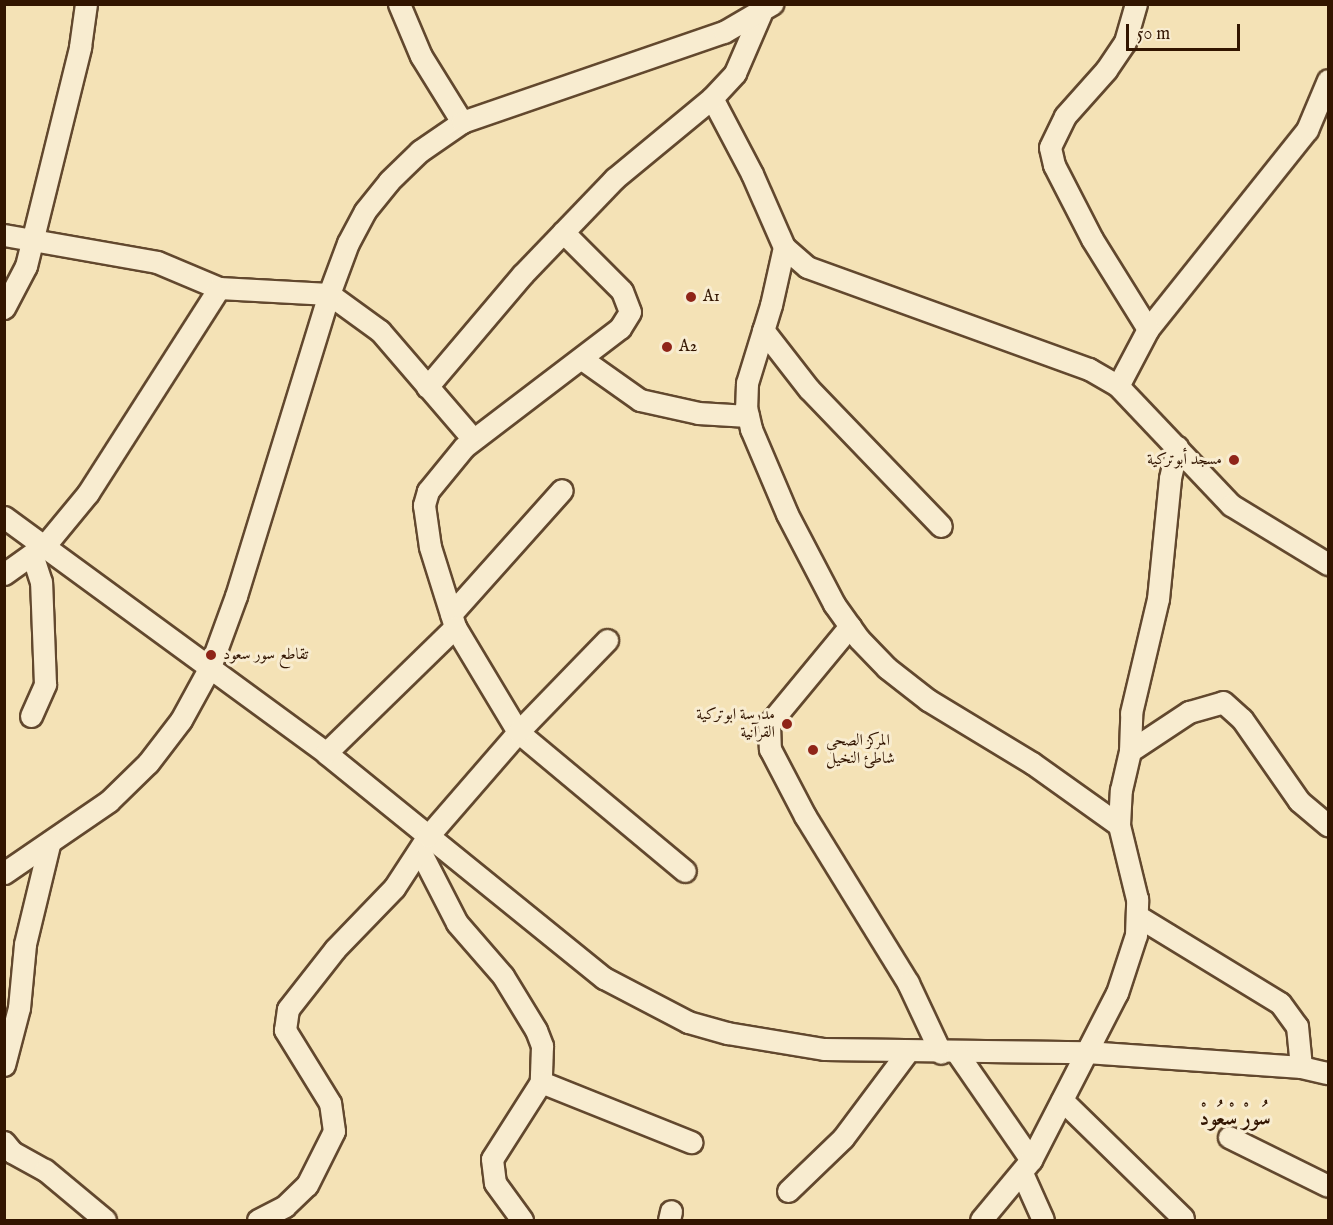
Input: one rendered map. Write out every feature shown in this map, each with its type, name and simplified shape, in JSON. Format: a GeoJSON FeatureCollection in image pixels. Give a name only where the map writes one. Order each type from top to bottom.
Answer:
{"type":"FeatureCollection","features":[{"type":"Feature","properties":{"kind":"street"},"geometry":{"type":"LineString","coordinates":[[4,308],[26,266],[80,48],[86,4]]}},
{"type":"Feature","properties":{"kind":"street"},"geometry":{"type":"LineString","coordinates":[[399,4],[421,56],[462,122]]}},
{"type":"Feature","properties":{"kind":"street"},"geometry":{"type":"LineString","coordinates":[[1136,4],[1125,42],[1106,70],[1065,116],[1050,147],[1054,165],[1092,239],[1148,329]]}},
{"type":"Feature","properties":{"kind":"street"},"geometry":{"type":"LineString","coordinates":[[4,873],[49,845],[109,801],[148,763],[181,720],[210,666],[236,596],[329,294],[365,211],[420,151],[462,122],[669,53],[767,9]]}},
{"type":"Feature","properties":{"kind":"street"},"geometry":{"type":"LineString","coordinates":[[427,387],[563,232],[614,179],[712,98],[735,73],[767,9]]}},
{"type":"Feature","properties":{"kind":"street"},"geometry":{"type":"LineString","coordinates":[[1118,386],[1148,329],[1324,108],[1329,80]]}},
{"type":"Feature","properties":{"kind":"street"},"geometry":{"type":"LineString","coordinates":[[712,98],[752,174],[784,247],[807,267],[1002,335],[1089,369],[1118,386],[1231,505],[1329,564]]}},
{"type":"Feature","properties":{"kind":"street"},"geometry":{"type":"LineString","coordinates":[[563,232],[629,300],[630,312],[620,328],[582,359],[473,439],[428,491],[424,505],[430,547],[453,620],[518,732],[685,871]]}},
{"type":"Feature","properties":{"kind":"street"},"geometry":{"type":"LineString","coordinates":[[4,235],[30,243],[157,262],[219,288],[329,294],[380,331],[473,439]]}},
{"type":"Feature","properties":{"kind":"street"},"geometry":{"type":"LineString","coordinates":[[784,247],[764,330],[747,382],[748,416],[787,513],[850,626],[887,668],[928,700],[1032,764],[1119,825]]}},
{"type":"Feature","properties":{"kind":"street"},"geometry":{"type":"LineString","coordinates":[[4,574],[39,549],[88,493],[219,288]]}},
{"type":"Feature","properties":{"kind":"street"},"geometry":{"type":"LineString","coordinates":[[764,330],[810,389],[941,526]]}},
{"type":"Feature","properties":{"kind":"street"},"geometry":{"type":"LineString","coordinates":[[582,359],[640,400],[698,413],[748,416]]}},
{"type":"Feature","properties":{"kind":"street"},"geometry":{"type":"LineString","coordinates":[[981,1221],[1027,1167],[1062,1100],[1117,993],[1139,917],[1119,825],[1121,790],[1130,751],[1131,713],[1158,599],[1170,478],[1177,447]]}},
{"type":"Feature","properties":{"kind":"street"},"geometry":{"type":"LineString","coordinates":[[326,753],[453,620],[562,490]]}},
{"type":"Feature","properties":{"kind":"street"},"geometry":{"type":"LineString","coordinates":[[4,517],[39,549],[210,666],[326,753],[424,843],[604,978],[688,1022],[727,1034],[824,1049],[949,1053],[1086,1052],[1301,1067],[1329,1073]]}},
{"type":"Feature","properties":{"kind":"street"},"geometry":{"type":"LineString","coordinates":[[31,716],[45,684],[39,549]]}},
{"type":"Feature","properties":{"kind":"street"},"geometry":{"type":"LineString","coordinates":[[850,626],[769,724],[770,749],[805,816],[949,1053],[1027,1167],[1043,1221]]}},
{"type":"Feature","properties":{"kind":"street"},"geometry":{"type":"LineString","coordinates":[[258,1221],[285,1206],[307,1185],[334,1131],[330,1103],[285,1030],[288,1009],[335,949],[394,888],[424,843],[518,732],[608,640]]}},
{"type":"Feature","properties":{"kind":"street"},"geometry":{"type":"LineString","coordinates":[[1130,751],[1190,712],[1223,702],[1242,718],[1299,801],[1329,825]]}},
{"type":"Feature","properties":{"kind":"street"},"geometry":{"type":"LineString","coordinates":[[424,843],[457,923],[498,969],[536,1030],[542,1046],[541,1082],[492,1159],[495,1183],[522,1221]]}},
{"type":"Feature","properties":{"kind":"street"},"geometry":{"type":"LineString","coordinates":[[4,1065],[19,1008],[25,944],[49,845]]}},
{"type":"Feature","properties":{"kind":"street"},"geometry":{"type":"LineString","coordinates":[[1139,917],[1280,1003],[1297,1026],[1301,1067]]}},
{"type":"Feature","properties":{"kind":"street"},"geometry":{"type":"LineString","coordinates":[[788,1191],[843,1138],[908,1051]]}},
{"type":"Feature","properties":{"kind":"street"},"geometry":{"type":"LineString","coordinates":[[541,1082],[691,1142]]}},
{"type":"Feature","properties":{"kind":"street"},"geometry":{"type":"LineString","coordinates":[[1062,1100],[1183,1218]]}},
{"type":"Feature","properties":{"kind":"street"},"geometry":{"type":"LineString","coordinates":[[1229,1137],[1329,1186]]}},
{"type":"Feature","properties":{"kind":"street"},"geometry":{"type":"LineString","coordinates":[[4,1142],[12,1152],[45,1170],[105,1221]]}},
{"type":"Feature","properties":{"kind":"place","name":"A1"},"geometry":{"type":"Point","coordinates":[691,297]}},
{"type":"Feature","properties":{"kind":"place","name":"A2"},"geometry":{"type":"Point","coordinates":[667,347]}},
{"type":"Feature","properties":{"kind":"place","name":"مسجد أبوتركية"},"geometry":{"type":"Point","coordinates":[1234,460]}},
{"type":"Feature","properties":{"kind":"place","name":"تقاطع سور سعود"},"geometry":{"type":"Point","coordinates":[211,655]}},
{"type":"Feature","properties":{"kind":"place","name":"مدرسة ابوتركية القرآنية"},"geometry":{"type":"Point","coordinates":[787,724]}},
{"type":"Feature","properties":{"kind":"place","name":"المركز الصحي شاطئ النخيل"},"geometry":{"type":"Point","coordinates":[813,750]}},
{"type":"Feature","properties":{"kind":"district","name":"سُورْ سْعُودْ"},"geometry":{"type":"Point","coordinates":[1235,1120]}}]}
